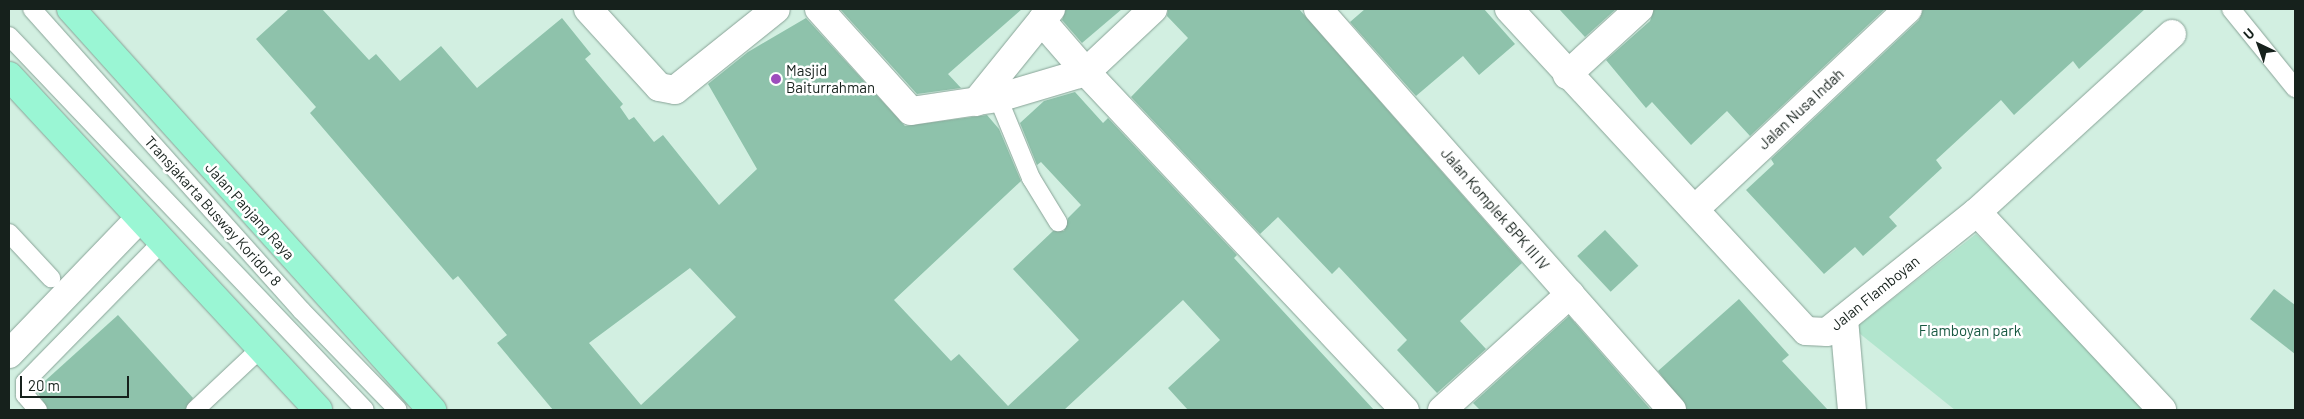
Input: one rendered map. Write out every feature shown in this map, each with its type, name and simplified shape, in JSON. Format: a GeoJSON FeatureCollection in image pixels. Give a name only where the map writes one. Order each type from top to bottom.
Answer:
{"type":"FeatureCollection","features":[{"type":"Feature","properties":{"kind":"main road","name":"Jalan Panjang Raya"},"geometry":{"type":"LineString","coordinates":[[71,9],[432,410]]}},
{"type":"Feature","properties":{"kind":"main road"},"geometry":{"type":"LineString","coordinates":[[9,76],[160,244],[318,410]]}},
{"type":"Feature","properties":{"kind":"street"},"geometry":{"type":"LineString","coordinates":[[588,9],[659,87],[676,90],[776,9]]}},
{"type":"Feature","properties":{"kind":"street"},"geometry":{"type":"LineString","coordinates":[[819,9],[911,111],[987,100],[1086,72],[1153,9]]}},
{"type":"Feature","properties":{"kind":"street","name":"Jalan Komplek BPK III IV"},"geometry":{"type":"LineString","coordinates":[[1318,9],[1672,410]]}},
{"type":"Feature","properties":{"kind":"street","name":"Jalan Flamboyan"},"geometry":{"type":"LineString","coordinates":[[1509,9],[1567,75],[1695,209],[1806,331],[1827,332],[1976,212],[2172,34]]}},
{"type":"Feature","properties":{"kind":"street"},"geometry":{"type":"LineString","coordinates":[[1567,75],[1639,9]]}},
{"type":"Feature","properties":{"kind":"street","name":"Jalan Nusa Indah"},"geometry":{"type":"LineString","coordinates":[[1695,209],[1908,9]]}},
{"type":"Feature","properties":{"kind":"street"},"geometry":{"type":"LineString","coordinates":[[987,100],[1047,14],[1086,72],[1405,410]]}},
{"type":"Feature","properties":{"kind":"street"},"geometry":{"type":"LineString","coordinates":[[1976,212],[2162,410]]}},
{"type":"Feature","properties":{"kind":"street"},"geometry":{"type":"LineString","coordinates":[[9,354],[138,220]]}},
{"type":"Feature","properties":{"kind":"street"},"geometry":{"type":"LineString","coordinates":[[1442,410],[1570,294]]}},
{"type":"Feature","properties":{"kind":"street"},"geometry":{"type":"LineString","coordinates":[[1844,318],[1852,410]]}},
{"type":"Feature","properties":{"kind":"lane","name":"Transjakarta Busway Koridor 8"},"geometry":{"type":"LineString","coordinates":[[32,9],[301,310],[398,410]]}},
{"type":"Feature","properties":{"kind":"lane"},"geometry":{"type":"LineString","coordinates":[[2231,9],[2295,88]]}},
{"type":"Feature","properties":{"kind":"lane","name":"Transjakarta Busway Koridor 8"},"geometry":{"type":"LineString","coordinates":[[9,36],[365,410]]}},
{"type":"Feature","properties":{"kind":"lane"},"geometry":{"type":"LineString","coordinates":[[987,100],[1058,222]]}},
{"type":"Feature","properties":{"kind":"lane"},"geometry":{"type":"LineString","coordinates":[[9,233],[51,278]]}},
{"type":"Feature","properties":{"kind":"lane"},"geometry":{"type":"LineString","coordinates":[[38,410],[25,395],[25,382],[160,244]]}},
{"type":"Feature","properties":{"kind":"lane"},"geometry":{"type":"LineString","coordinates":[[195,410],[260,349]]}},
{"type":"Feature","properties":{"kind":"green space","name":"Flamboyan park"},"geometry":{"type":"Polygon","coordinates":[[[1976,234],[2151,410],[1955,410],[1854,329],[1976,234]]]}},
{"type":"Feature","properties":{"kind":"building"},"geometry":{"type":"Polygon","coordinates":[[[289,9],[322,9],[369,60],[376,54],[400,81],[441,46],[477,88],[562,18],[591,54],[585,59],[623,104],[620,107],[629,120],[634,117],[654,142],[663,135],[719,205],[757,169],[708,84],[748,52],[806,18],[905,126],[987,115],[999,129],[1021,181],[894,300],[951,361],[959,354],[1008,406],[1079,340],[1013,269],[1053,231],[1064,231],[1068,218],[1081,205],[1041,162],[1037,165],[1020,123],[1044,101],[1075,92],[1103,123],[1108,118],[1237,255],[1234,258],[1374,410],[1188,410],[1168,388],[1220,340],[1183,300],[1064,410],[553,410],[497,343],[507,335],[458,276],[453,280],[310,113],[316,107],[256,39],[289,9]],[[690,268],[589,343],[641,405],[736,317],[690,268]]]}},
{"type":"Feature","properties":{"kind":"building"},"geometry":{"type":"Polygon","coordinates":[[[840,9],[1022,9],[948,74],[961,88],[917,94],[840,9]]]}},
{"type":"Feature","properties":{"kind":"building"},"geometry":{"type":"Polygon","coordinates":[[[1066,9],[1122,9],[1082,43],[1062,20],[1066,9]]]}},
{"type":"Feature","properties":{"kind":"building"},"geometry":{"type":"Polygon","coordinates":[[[1168,9],[1299,9],[1522,263],[1460,321],[1486,349],[1437,393],[1397,350],[1407,340],[1339,267],[1332,274],[1278,217],[1260,234],[1131,97],[1188,38],[1167,16],[1168,9]]]}},
{"type":"Feature","properties":{"kind":"building"},"geometry":{"type":"Polygon","coordinates":[[[1365,9],[1484,9],[1515,44],[1479,75],[1463,56],[1416,96],[1350,22],[1365,9]]]}},
{"type":"Feature","properties":{"kind":"building"},"geometry":{"type":"Polygon","coordinates":[[[1559,9],[1616,9],[1585,37],[1559,9]]]}},
{"type":"Feature","properties":{"kind":"building"},"geometry":{"type":"Polygon","coordinates":[[[1654,9],[1885,9],[1750,136],[1727,111],[1691,145],[1652,102],[1646,108],[1606,60],[1650,21],[1654,9]]]}},
{"type":"Feature","properties":{"kind":"building"},"geometry":{"type":"Polygon","coordinates":[[[1923,9],[2145,9],[2079,69],[2073,61],[2014,115],[2001,100],[1936,160],[1942,168],[1889,217],[1897,226],[1863,256],[1855,247],[1824,274],[1746,190],[1774,164],[1771,159],[1919,20],[1923,9]]]}},
{"type":"Feature","properties":{"kind":"building"},"geometry":{"type":"Polygon","coordinates":[[[1605,230],[1638,266],[1611,292],[1577,256],[1605,230]]]}},
{"type":"Feature","properties":{"kind":"building"},"geometry":{"type":"Polygon","coordinates":[[[2274,289],[2295,305],[2295,354],[2250,319],[2274,289]]]}},
{"type":"Feature","properties":{"kind":"building"},"geometry":{"type":"Polygon","coordinates":[[[1739,299],[1789,355],[1782,361],[1828,410],[1687,410],[1658,371],[1739,299]]]}},
{"type":"Feature","properties":{"kind":"building"},"geometry":{"type":"Polygon","coordinates":[[[118,315],[193,398],[185,410],[48,410],[36,389],[118,315]]]}},
{"type":"Feature","properties":{"kind":"building"},"geometry":{"type":"Polygon","coordinates":[[[1569,316],[1651,410],[1480,410],[1473,403],[1569,316]]]}},
{"type":"Feature","properties":{"kind":"place","name":"Masjid Baiturrahman"},"geometry":{"type":"Point","coordinates":[776,79]}}]}
